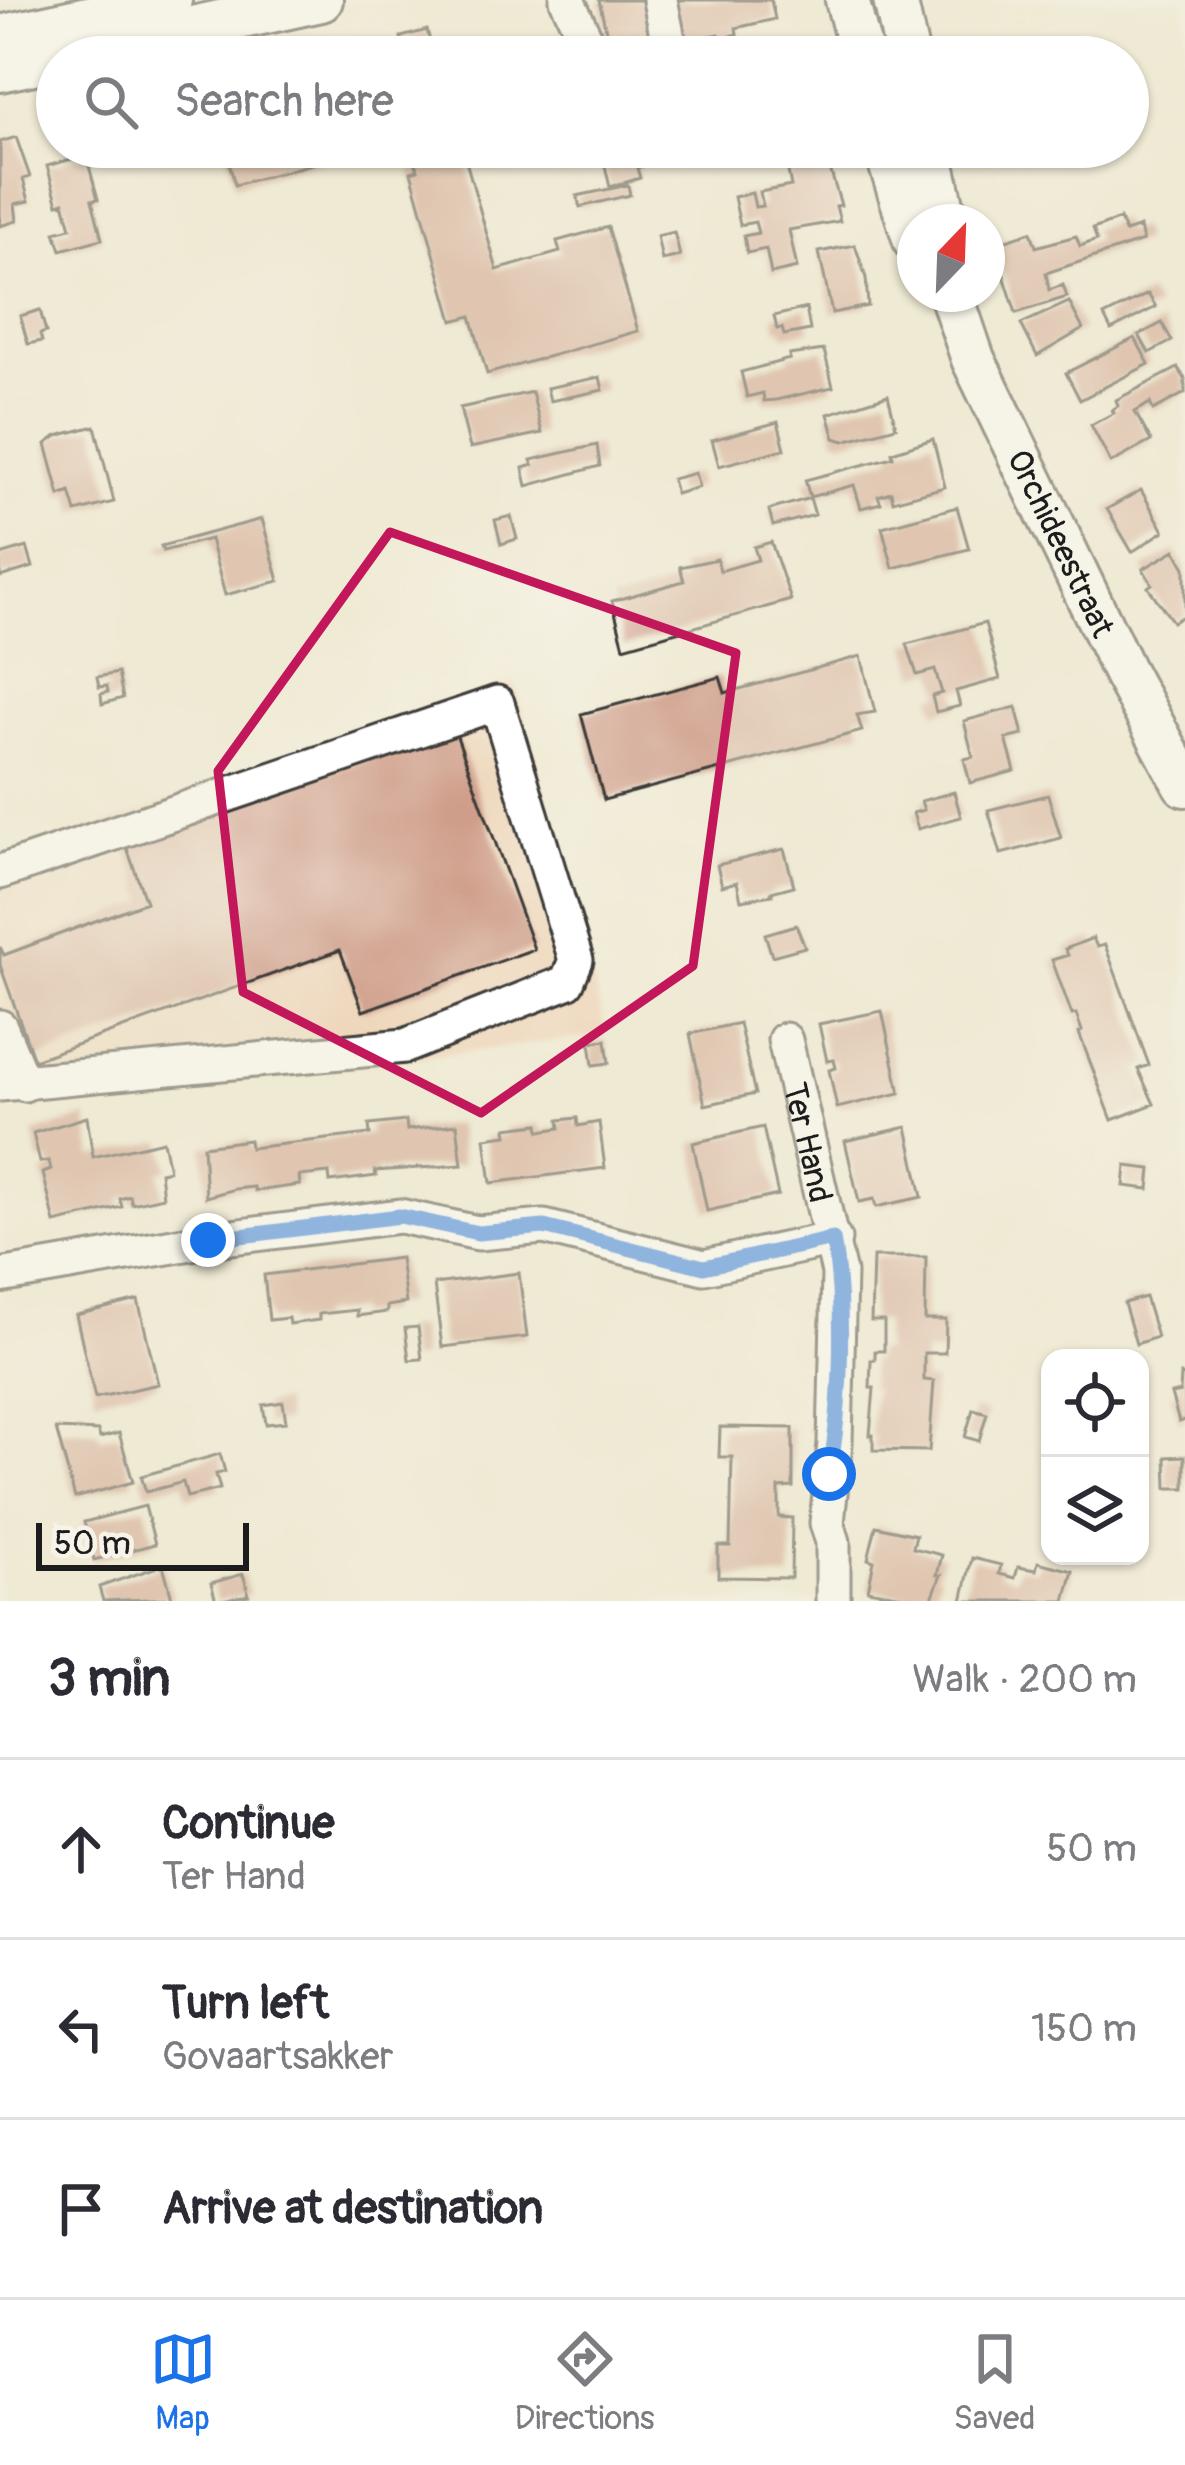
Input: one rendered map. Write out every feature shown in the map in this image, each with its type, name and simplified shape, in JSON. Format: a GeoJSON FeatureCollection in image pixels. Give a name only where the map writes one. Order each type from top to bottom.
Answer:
{"type":"FeatureCollection","features":[{"type":"Feature","properties":{"kind":"main road"},"geometry":{"type":"LineString","coordinates":[[0,37],[170,0]]}},
{"type":"Feature","properties":{"kind":"main road"},"geometry":{"type":"LineString","coordinates":[[156,36],[321,0]]}},
{"type":"Feature","properties":{"kind":"main road"},"geometry":{"type":"LineString","coordinates":[[847,0],[856,36]]}},
{"type":"Feature","properties":{"kind":"main road"},"geometry":{"type":"LineString","coordinates":[[895,0],[903,36]]}},
{"type":"Feature","properties":{"kind":"main road"},"geometry":{"type":"LineString","coordinates":[[0,70],[36,62]]}},
{"type":"Feature","properties":{"kind":"main road"},"geometry":{"type":"LineString","coordinates":[[892,168],[903,204]]}},
{"type":"Feature","properties":{"kind":"main road"},"geometry":{"type":"LineString","coordinates":[[934,168],[942,204]]}},
{"type":"Feature","properties":{"kind":"main road","name":"Orchideestraat"},"geometry":{"type":"LineString","coordinates":[[957,312],[973,359],[1133,690],[1185,785]]}},
{"type":"Feature","properties":{"kind":"street"},"geometry":{"type":"LineString","coordinates":[[567,0],[584,36]]}},
{"type":"Feature","properties":{"kind":"street"},"geometry":{"type":"LineString","coordinates":[[660,0],[667,36]]}},
{"type":"Feature","properties":{"kind":"street"},"geometry":{"type":"LineString","coordinates":[[0,872],[497,703],[576,960],[567,982],[405,1046],[12,1084],[0,1027]]}},
{"type":"Feature","properties":{"kind":"street","name":"Ter Hand"},"geometry":{"type":"LineString","coordinates":[[785,1040],[839,1274],[835,1443],[827,1523],[833,1542],[833,1601]]}},
{"type":"Feature","properties":{"kind":"street"},"geometry":{"type":"LineString","coordinates":[[0,1276],[208,1240],[400,1216],[478,1233],[544,1227],[704,1267],[833,1239]]}},
{"type":"Feature","properties":{"kind":"highlighted area"},"geometry":{"type":"Polygon","coordinates":[[[390,532],[736,653],[693,966],[481,1113],[243,992],[218,771],[390,532]]]}},
{"type":"Feature","properties":{"kind":"shaded area"},"geometry":{"type":"Polygon","coordinates":[[[515,682],[607,1035],[0,1106],[0,859],[515,682]]]}},
{"type":"Feature","properties":{"kind":"building"},"geometry":{"type":"Polygon","coordinates":[[[599,0],[771,0],[775,19],[736,28],[737,34],[731,36],[682,36],[679,24],[649,31],[650,36],[607,36],[599,0]]]}},
{"type":"Feature","properties":{"kind":"building"},"geometry":{"type":"Polygon","coordinates":[[[16,137],[30,177],[23,179],[29,201],[15,204],[17,221],[0,226],[0,142],[16,137]]]}},
{"type":"Feature","properties":{"kind":"building"},"geometry":{"type":"Polygon","coordinates":[[[48,168],[90,168],[102,239],[61,250],[55,232],[71,228],[64,202],[58,204],[48,168]]]}},
{"type":"Feature","properties":{"kind":"building"},"geometry":{"type":"Polygon","coordinates":[[[231,168],[298,168],[235,185],[231,168]]]}},
{"type":"Feature","properties":{"kind":"building"},"geometry":{"type":"Polygon","coordinates":[[[468,168],[497,270],[560,252],[557,241],[608,227],[638,331],[487,374],[471,316],[453,321],[411,172],[468,168]]]}},
{"type":"Feature","properties":{"kind":"building"},"geometry":{"type":"Polygon","coordinates":[[[605,168],[637,168],[640,178],[610,187],[605,168]]]}},
{"type":"Feature","properties":{"kind":"building"},"geometry":{"type":"Polygon","coordinates":[[[830,168],[841,205],[836,206],[840,221],[789,230],[797,268],[771,274],[766,249],[747,253],[744,236],[758,233],[755,222],[740,225],[734,197],[752,193],[755,207],[763,206],[760,192],[791,186],[788,171],[830,168]]]}},
{"type":"Feature","properties":{"kind":"building"},"geometry":{"type":"Polygon","coordinates":[[[628,185],[630,195],[580,207],[577,196],[628,185]]]}},
{"type":"Feature","properties":{"kind":"building"},"geometry":{"type":"Polygon","coordinates":[[[1120,219],[1125,232],[1140,227],[1143,241],[1046,273],[1049,290],[1063,285],[1067,297],[1016,313],[1005,278],[1005,240],[1031,232],[1036,247],[1076,236],[1080,246],[1097,240],[1093,229],[1120,219]]]}},
{"type":"Feature","properties":{"kind":"building"},"geometry":{"type":"Polygon","coordinates":[[[674,232],[680,256],[662,260],[657,236],[674,232]]]}},
{"type":"Feature","properties":{"kind":"building"},"geometry":{"type":"Polygon","coordinates":[[[855,245],[866,278],[868,306],[832,313],[819,252],[855,245]]]}},
{"type":"Feature","properties":{"kind":"building"},"geometry":{"type":"Polygon","coordinates":[[[1148,294],[1156,307],[1111,330],[1104,316],[1148,294]]]}},
{"type":"Feature","properties":{"kind":"building"},"geometry":{"type":"Polygon","coordinates":[[[1069,302],[1083,329],[1037,356],[1021,324],[1069,302]]]}},
{"type":"Feature","properties":{"kind":"building"},"geometry":{"type":"Polygon","coordinates":[[[806,308],[810,330],[784,335],[782,328],[777,329],[774,316],[806,308]]]}},
{"type":"Feature","properties":{"kind":"building"},"geometry":{"type":"Polygon","coordinates":[[[40,310],[46,332],[40,334],[42,341],[28,344],[20,316],[40,310]]]}},
{"type":"Feature","properties":{"kind":"building"},"geometry":{"type":"Polygon","coordinates":[[[1162,323],[1172,341],[1149,353],[1139,335],[1162,323]]]}},
{"type":"Feature","properties":{"kind":"building"},"geometry":{"type":"Polygon","coordinates":[[[1135,338],[1149,364],[1080,400],[1066,373],[1135,338]]]}},
{"type":"Feature","properties":{"kind":"building"},"geometry":{"type":"Polygon","coordinates":[[[824,350],[833,387],[776,400],[764,401],[763,393],[747,397],[741,372],[790,359],[789,355],[824,350]]]}},
{"type":"Feature","properties":{"kind":"building"},"geometry":{"type":"Polygon","coordinates":[[[1178,368],[1185,379],[1185,393],[1153,410],[1150,403],[1135,412],[1151,441],[1111,463],[1091,425],[1114,413],[1116,400],[1178,368]]]}},
{"type":"Feature","properties":{"kind":"building"},"geometry":{"type":"Polygon","coordinates":[[[600,377],[603,390],[550,401],[547,388],[600,377]]]}},
{"type":"Feature","properties":{"kind":"building"},"geometry":{"type":"Polygon","coordinates":[[[532,392],[542,433],[470,448],[460,408],[532,392]]]}},
{"type":"Feature","properties":{"kind":"building"},"geometry":{"type":"Polygon","coordinates":[[[888,395],[896,427],[844,441],[835,438],[828,414],[888,395]]]}},
{"type":"Feature","properties":{"kind":"building"},"geometry":{"type":"Polygon","coordinates":[[[778,422],[785,449],[719,466],[712,440],[778,422]]]}},
{"type":"Feature","properties":{"kind":"building"},"geometry":{"type":"Polygon","coordinates":[[[95,426],[114,502],[76,512],[70,492],[60,496],[46,444],[57,436],[95,426]]]}},
{"type":"Feature","properties":{"kind":"building"},"geometry":{"type":"Polygon","coordinates":[[[933,439],[945,487],[893,501],[891,492],[878,496],[881,503],[861,508],[854,485],[810,497],[805,480],[893,457],[892,452],[933,439]]]}},
{"type":"Feature","properties":{"kind":"building"},"geometry":{"type":"Polygon","coordinates":[[[597,445],[600,466],[527,486],[523,468],[533,465],[531,460],[597,445]]]}},
{"type":"Feature","properties":{"kind":"building"},"geometry":{"type":"Polygon","coordinates":[[[695,473],[699,487],[676,494],[672,479],[695,473]]]}},
{"type":"Feature","properties":{"kind":"building"},"geometry":{"type":"Polygon","coordinates":[[[1141,490],[1164,531],[1132,552],[1107,509],[1141,490]]]}},
{"type":"Feature","properties":{"kind":"building"},"geometry":{"type":"Polygon","coordinates":[[[810,498],[815,515],[773,526],[769,510],[810,498]]]}},
{"type":"Feature","properties":{"kind":"building"},"geometry":{"type":"Polygon","coordinates":[[[957,507],[969,549],[893,568],[882,527],[957,507]]]}},
{"type":"Feature","properties":{"kind":"building"},"geometry":{"type":"Polygon","coordinates":[[[511,516],[517,539],[501,544],[495,520],[511,516]]]}},
{"type":"Feature","properties":{"kind":"building"},"geometry":{"type":"Polygon","coordinates":[[[262,519],[279,581],[225,595],[210,539],[163,551],[161,546],[262,519]]]}},
{"type":"Feature","properties":{"kind":"building"},"geometry":{"type":"Polygon","coordinates":[[[771,542],[791,600],[624,647],[612,601],[684,581],[680,567],[717,559],[720,571],[758,560],[754,547],[771,542]]]}},
{"type":"Feature","properties":{"kind":"building"},"geometry":{"type":"Polygon","coordinates":[[[27,547],[33,567],[0,577],[0,555],[27,547]]]}},
{"type":"Feature","properties":{"kind":"building"},"geometry":{"type":"Polygon","coordinates":[[[1175,550],[1185,568],[1185,615],[1173,622],[1148,587],[1152,584],[1143,569],[1175,550]]]}},
{"type":"Feature","properties":{"kind":"building"},"geometry":{"type":"Polygon","coordinates":[[[985,623],[1000,679],[956,691],[960,706],[936,712],[932,696],[942,693],[935,670],[917,675],[907,644],[985,623]]]}},
{"type":"Feature","properties":{"kind":"building"},"geometry":{"type":"Polygon","coordinates":[[[861,656],[875,712],[857,715],[862,731],[604,800],[581,714],[720,677],[725,693],[861,656]]]}},
{"type":"Feature","properties":{"kind":"building"},"geometry":{"type":"Polygon","coordinates":[[[118,673],[123,698],[102,704],[101,694],[108,692],[107,686],[99,687],[97,677],[118,673]]]}},
{"type":"Feature","properties":{"kind":"building"},"geometry":{"type":"Polygon","coordinates":[[[1016,707],[1023,735],[1006,739],[1015,771],[970,783],[964,759],[973,757],[964,721],[1016,707]]]}},
{"type":"Feature","properties":{"kind":"building"},"geometry":{"type":"Polygon","coordinates":[[[455,731],[534,949],[363,1011],[340,950],[34,1060],[0,965],[0,947],[4,955],[146,902],[124,840],[455,731]]]}},
{"type":"Feature","properties":{"kind":"building"},"geometry":{"type":"Polygon","coordinates":[[[954,792],[961,817],[918,829],[913,813],[924,810],[921,801],[954,792]]]}},
{"type":"Feature","properties":{"kind":"building"},"geometry":{"type":"Polygon","coordinates":[[[1048,795],[1061,838],[1001,854],[988,810],[1048,795]]]}},
{"type":"Feature","properties":{"kind":"building"},"geometry":{"type":"Polygon","coordinates":[[[784,849],[794,886],[741,900],[737,882],[722,886],[717,865],[784,849]]]}},
{"type":"Feature","properties":{"kind":"building"},"geometry":{"type":"Polygon","coordinates":[[[796,925],[805,947],[772,956],[765,934],[796,925]]]}},
{"type":"Feature","properties":{"kind":"building"},"geometry":{"type":"Polygon","coordinates":[[[1093,938],[1097,947],[1105,945],[1149,1065],[1138,1069],[1154,1104],[1112,1120],[1052,960],[1093,938]]]}},
{"type":"Feature","properties":{"kind":"building"},"geometry":{"type":"Polygon","coordinates":[[[882,1011],[900,1093],[837,1108],[829,1070],[836,1068],[834,1060],[827,1061],[819,1024],[882,1011]]]}},
{"type":"Feature","properties":{"kind":"building"},"geometry":{"type":"Polygon","coordinates":[[[739,1023],[755,1094],[705,1105],[690,1034],[739,1023]]]}},
{"type":"Feature","properties":{"kind":"building"},"geometry":{"type":"Polygon","coordinates":[[[606,1040],[609,1063],[593,1065],[590,1042],[606,1040]]]}},
{"type":"Feature","properties":{"kind":"building"},"geometry":{"type":"Polygon","coordinates":[[[87,1117],[93,1157],[163,1141],[169,1170],[160,1172],[163,1197],[132,1204],[130,1196],[120,1199],[122,1207],[55,1223],[43,1173],[51,1170],[49,1161],[40,1162],[33,1133],[87,1117]]]}},
{"type":"Feature","properties":{"kind":"building"},"geometry":{"type":"Polygon","coordinates":[[[577,1118],[578,1126],[599,1122],[605,1168],[491,1183],[485,1138],[507,1135],[506,1128],[539,1124],[540,1131],[560,1128],[559,1120],[577,1118]]]}},
{"type":"Feature","properties":{"kind":"building"},"geometry":{"type":"Polygon","coordinates":[[[406,1121],[407,1130],[457,1124],[462,1165],[375,1171],[376,1176],[330,1182],[329,1173],[299,1176],[300,1185],[235,1189],[206,1197],[203,1146],[249,1140],[250,1148],[370,1134],[369,1125],[406,1121]]]}},
{"type":"Feature","properties":{"kind":"building"},"geometry":{"type":"Polygon","coordinates":[[[763,1127],[778,1195],[707,1211],[693,1143],[763,1127]]]}},
{"type":"Feature","properties":{"kind":"building"},"geometry":{"type":"Polygon","coordinates":[[[907,1127],[922,1197],[876,1207],[874,1199],[859,1202],[845,1141],[907,1127]]]}},
{"type":"Feature","properties":{"kind":"building"},"geometry":{"type":"Polygon","coordinates":[[[1126,1166],[1151,1169],[1149,1189],[1124,1186],[1126,1166]]]}},
{"type":"Feature","properties":{"kind":"building"},"geometry":{"type":"Polygon","coordinates":[[[873,1257],[926,1257],[925,1320],[946,1320],[945,1353],[924,1353],[924,1380],[934,1381],[929,1451],[873,1450],[871,1360],[875,1360],[875,1351],[884,1351],[884,1321],[871,1321],[873,1257]]]}},
{"type":"Feature","properties":{"kind":"building"},"geometry":{"type":"Polygon","coordinates":[[[400,1258],[406,1303],[387,1306],[387,1312],[319,1314],[319,1320],[289,1324],[288,1318],[269,1320],[264,1275],[400,1258]]]}},
{"type":"Feature","properties":{"kind":"building"},"geometry":{"type":"Polygon","coordinates":[[[519,1273],[527,1337],[442,1347],[434,1284],[519,1273]]]}},
{"type":"Feature","properties":{"kind":"building"},"geometry":{"type":"Polygon","coordinates":[[[1145,1297],[1157,1337],[1136,1344],[1124,1303],[1145,1297]]]}},
{"type":"Feature","properties":{"kind":"building"},"geometry":{"type":"Polygon","coordinates":[[[138,1300],[158,1384],[95,1398],[76,1315],[138,1300]]]}},
{"type":"Feature","properties":{"kind":"building"},"geometry":{"type":"Polygon","coordinates":[[[418,1327],[422,1359],[409,1360],[405,1328],[418,1327]]]}},
{"type":"Feature","properties":{"kind":"building"},"geometry":{"type":"Polygon","coordinates":[[[1181,1375],[1185,1376],[1185,1420],[1179,1422],[1171,1394],[1180,1392],[1181,1375]]]}},
{"type":"Feature","properties":{"kind":"building"},"geometry":{"type":"Polygon","coordinates":[[[283,1402],[286,1422],[266,1424],[263,1405],[283,1402]]]}},
{"type":"Feature","properties":{"kind":"building"},"geometry":{"type":"Polygon","coordinates":[[[973,1409],[987,1413],[979,1441],[965,1437],[973,1409]]]}},
{"type":"Feature","properties":{"kind":"building"},"geometry":{"type":"Polygon","coordinates":[[[720,1427],[793,1428],[793,1487],[779,1488],[779,1517],[792,1518],[791,1578],[718,1577],[718,1546],[730,1546],[732,1457],[719,1457],[720,1427]]]}},
{"type":"Feature","properties":{"kind":"building"},"geometry":{"type":"Polygon","coordinates":[[[56,1429],[98,1431],[100,1438],[119,1433],[133,1482],[75,1498],[56,1429]]]}},
{"type":"Feature","properties":{"kind":"building"},"geometry":{"type":"Polygon","coordinates":[[[220,1454],[225,1472],[216,1474],[220,1489],[187,1497],[183,1482],[146,1492],[141,1476],[220,1454]]]}},
{"type":"Feature","properties":{"kind":"building"},"geometry":{"type":"Polygon","coordinates":[[[1185,1456],[1185,1488],[1167,1488],[1166,1457],[1185,1456]]]}},
{"type":"Feature","properties":{"kind":"building"},"geometry":{"type":"Polygon","coordinates":[[[145,1506],[155,1544],[94,1560],[84,1522],[145,1506]]]}},
{"type":"Feature","properties":{"kind":"building"},"geometry":{"type":"Polygon","coordinates":[[[876,1526],[916,1535],[913,1548],[942,1555],[937,1575],[941,1575],[931,1601],[868,1590],[874,1561],[868,1559],[876,1526]]]}},
{"type":"Feature","properties":{"kind":"building"},"geometry":{"type":"Polygon","coordinates":[[[972,1558],[1001,1565],[999,1574],[1015,1578],[1018,1567],[1036,1570],[1038,1562],[1073,1571],[1065,1601],[962,1601],[972,1558]]]}},
{"type":"Feature","properties":{"kind":"building"},"geometry":{"type":"Polygon","coordinates":[[[163,1565],[172,1598],[103,1601],[99,1587],[163,1565]]]}},
{"type":"Feature","properties":{"kind":"building"},"geometry":{"type":"Polygon","coordinates":[[[243,1574],[249,1595],[216,1601],[211,1583],[243,1574]]]}},
{"type":"Feature","properties":{"kind":"route"},"geometry":{"type":"LineString","coordinates":[[208,1240],[400,1216],[478,1233],[544,1227],[704,1267],[833,1239],[839,1311],[835,1443],[829,1474]]}}]}
